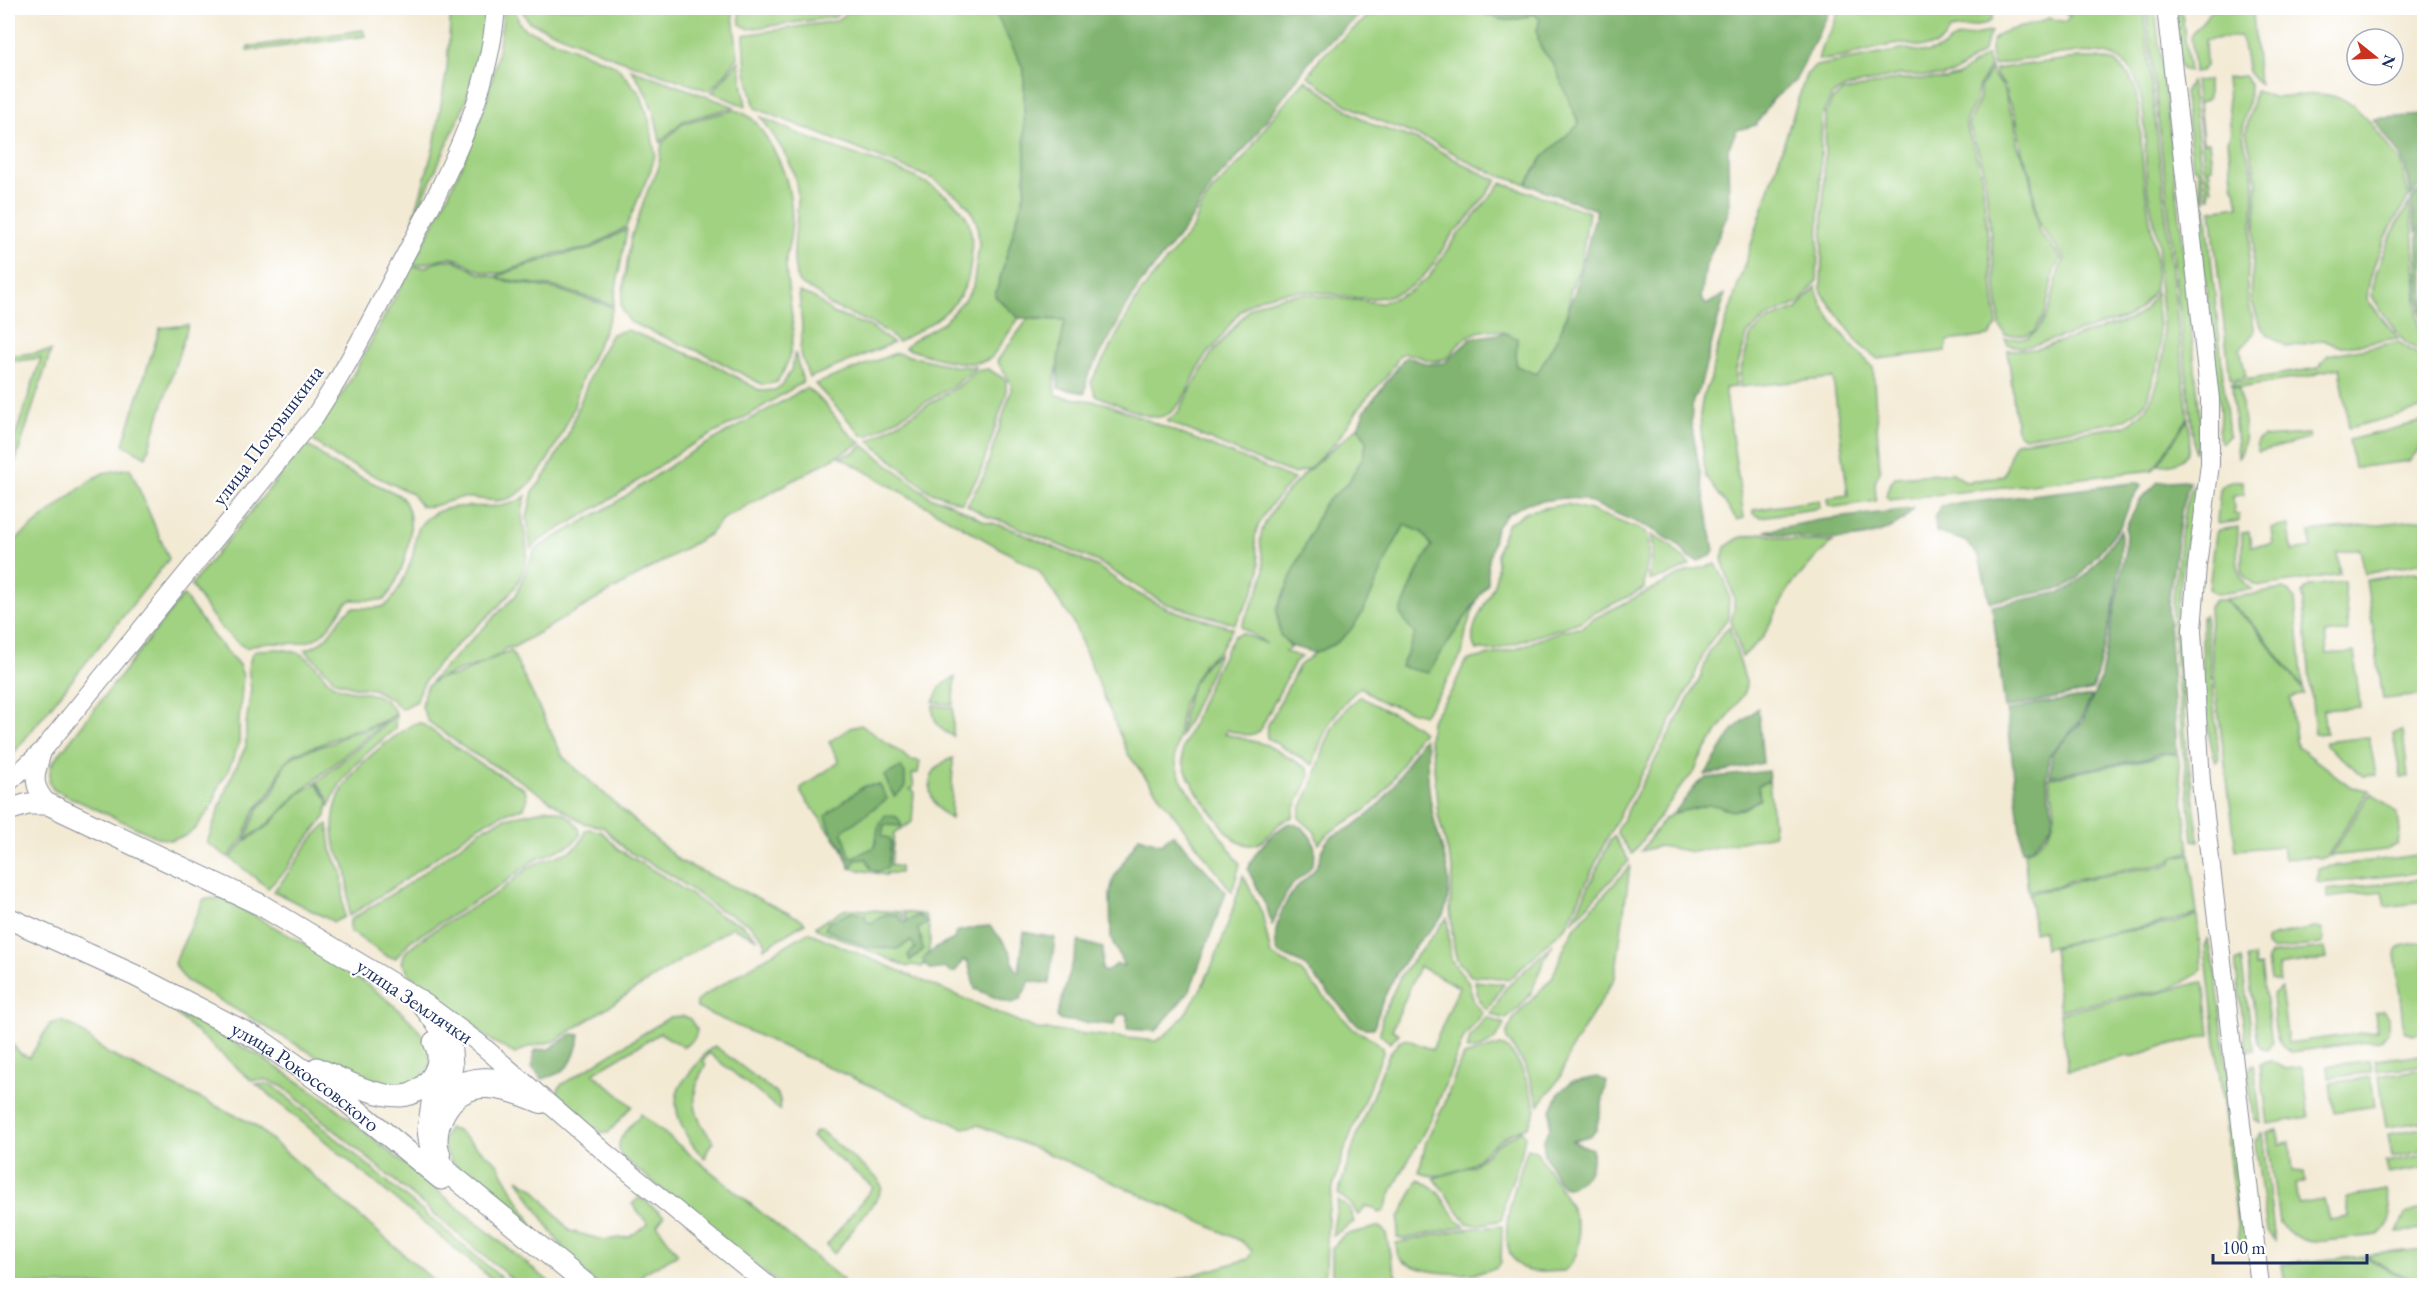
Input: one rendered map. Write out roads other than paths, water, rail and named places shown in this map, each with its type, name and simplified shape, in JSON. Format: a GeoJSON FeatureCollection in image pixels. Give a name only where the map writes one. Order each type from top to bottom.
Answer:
{"type":"FeatureCollection","features":[{"type":"Feature","properties":{"kind":"highway"},"geometry":{"type":"LineString","coordinates":[[8,810],[28,804],[48,804]]}},
{"type":"Feature","properties":{"kind":"highway","name":"улица Землячки"},"geometry":{"type":"LineString","coordinates":[[48,804],[261,905],[419,1000]]}},
{"type":"Feature","properties":{"kind":"highway","name":"улица Рокоссовского"},"geometry":{"type":"LineString","coordinates":[[8,918],[136,976],[239,1027],[282,1053],[335,1092],[570,1286]]}},
{"type":"Feature","properties":{"kind":"highway"},"geometry":{"type":"LineString","coordinates":[[282,1053],[346,1081],[382,1093],[403,1097],[418,1091],[432,1076],[439,1064],[437,1047],[428,1031],[380,977]]}},
{"type":"Feature","properties":{"kind":"highway"},"geometry":{"type":"LineString","coordinates":[[419,1000],[447,1037],[451,1051],[452,1066],[447,1086],[432,1103],[428,1142],[431,1151],[448,1172],[588,1286]]}},
{"type":"Feature","properties":{"kind":"highway"},"geometry":{"type":"LineString","coordinates":[[335,1092],[389,1108],[405,1109],[432,1103]]}},
{"type":"Feature","properties":{"kind":"main road","name":"улица Покрышкина"},"geometry":{"type":"LineString","coordinates":[[43,750],[315,416],[332,389],[438,194],[462,141],[483,85],[496,8]]}},
{"type":"Feature","properties":{"kind":"main road"},"geometry":{"type":"LineString","coordinates":[[2166,8],[2210,399],[2210,464],[2197,566],[2192,630],[2201,782],[2260,1286]]}},
{"type":"Feature","properties":{"kind":"main road"},"geometry":{"type":"LineString","coordinates":[[8,783],[43,750]]}},
{"type":"Feature","properties":{"kind":"main road"},"geometry":{"type":"LineString","coordinates":[[43,750],[34,780],[37,792],[48,804]]}},
{"type":"Feature","properties":{"kind":"main road","name":"улица Землячки"},"geometry":{"type":"LineString","coordinates":[[419,1000],[439,1012],[479,1043],[631,1174],[769,1286]]}},
{"type":"Feature","properties":{"kind":"main road"},"geometry":{"type":"LineString","coordinates":[[447,1086],[468,1078],[483,1076],[522,1082]]}},
{"type":"Feature","properties":{"kind":"main road"},"geometry":{"type":"LineString","coordinates":[[448,1172],[438,1145],[439,1132],[451,1104],[460,1095],[486,1088],[501,1090],[556,1110]]}}]}
